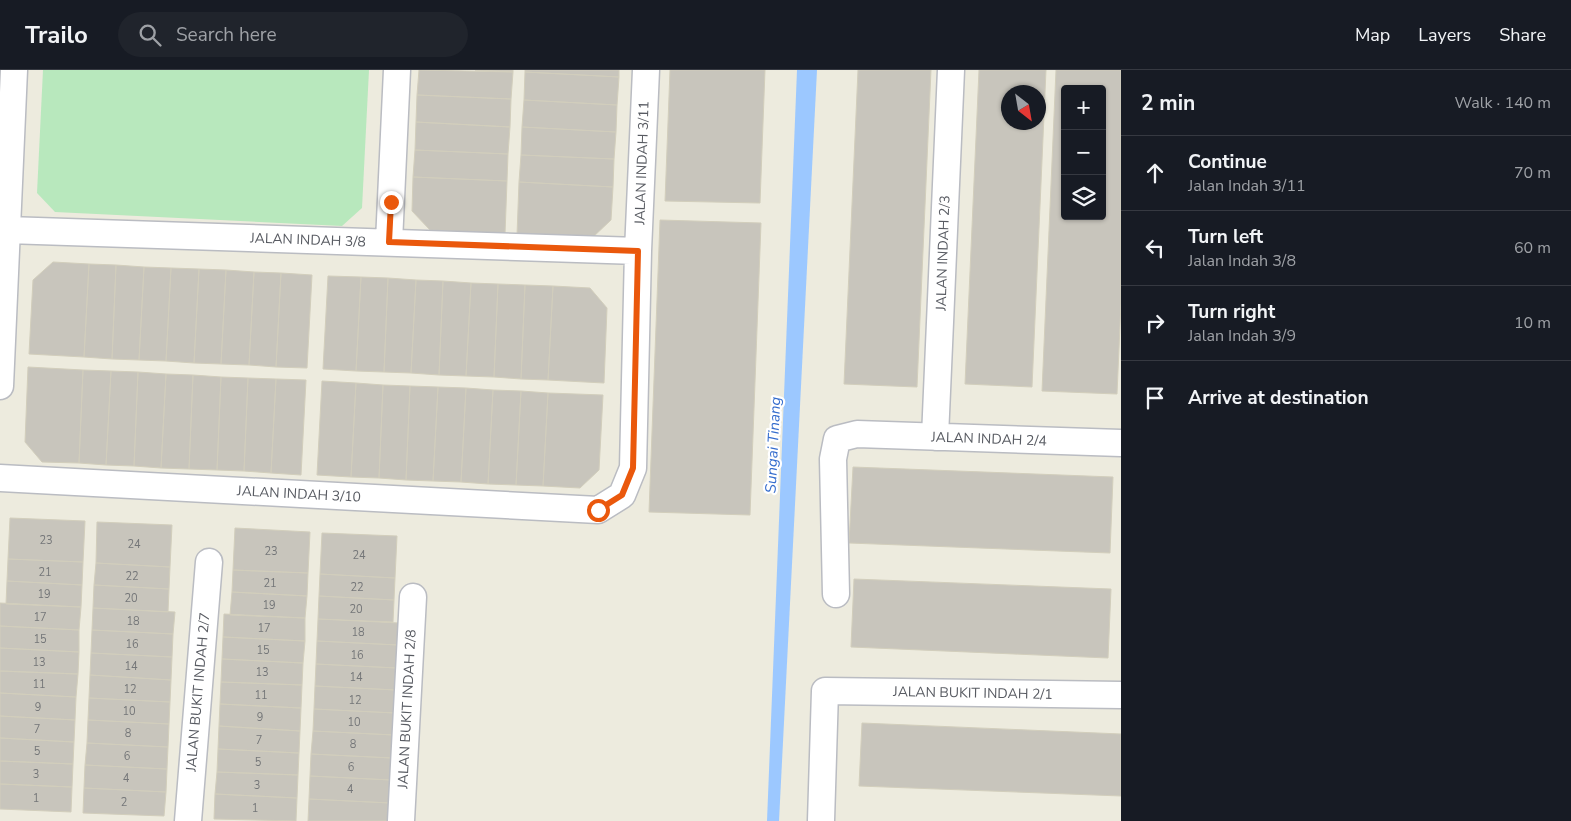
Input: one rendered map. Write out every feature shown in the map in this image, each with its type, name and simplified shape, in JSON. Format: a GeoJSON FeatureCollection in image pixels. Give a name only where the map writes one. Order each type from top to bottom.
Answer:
{"type":"FeatureCollection","features":[{"type":"Feature","properties":{"kind":"street"},"geometry":{"type":"LineString","coordinates":[[0,386],[14,70]]}},
{"type":"Feature","properties":{"kind":"street"},"geometry":{"type":"LineString","coordinates":[[389,242],[397,70]]}},
{"type":"Feature","properties":{"kind":"street","name":"JALAN INDAH 3/11"},"geometry":{"type":"LineString","coordinates":[[598,510],[622,495],[633,468],[638,251],[646,70]]}},
{"type":"Feature","properties":{"kind":"street","name":"JALAN INDAH 2/3"},"geometry":{"type":"LineString","coordinates":[[935,437],[951,70]]}},
{"type":"Feature","properties":{"kind":"street","name":"JALAN INDAH 3/8"},"geometry":{"type":"LineString","coordinates":[[7,230],[638,251]]}},
{"type":"Feature","properties":{"kind":"street","name":"JALAN INDAH 2/4"},"geometry":{"type":"LineString","coordinates":[[836,594],[833,459],[837,439],[857,434],[1121,444]]}},
{"type":"Feature","properties":{"kind":"street","name":"JALAN INDAH 3/10"},"geometry":{"type":"LineString","coordinates":[[0,478],[598,510]]}},
{"type":"Feature","properties":{"kind":"street","name":"JALAN BUKIT INDAH 2/7"},"geometry":{"type":"LineString","coordinates":[[188,821],[208,562]]}},
{"type":"Feature","properties":{"kind":"street","name":"JALAN BUKIT INDAH 2/8"},"geometry":{"type":"LineString","coordinates":[[401,821],[413,597]]}},
{"type":"Feature","properties":{"kind":"street","name":"JALAN BUKIT INDAH 2/1"},"geometry":{"type":"LineString","coordinates":[[820,821],[825,691],[1121,695]]}},
{"type":"Feature","properties":{"kind":"green space"},"geometry":{"type":"Polygon","coordinates":[[[43,70],[369,70],[362,208],[342,226],[55,212],[37,193],[43,70]]]}},
{"type":"Feature","properties":{"kind":"water"},"geometry":{"type":"Polygon","coordinates":[[[797,70],[817,70],[779,821],[767,821],[797,70]]]}},
{"type":"Feature","properties":{"kind":"building"},"geometry":{"type":"Polygon","coordinates":[[[419,70],[513,72],[511,99],[417,95],[419,70]]]}},
{"type":"Feature","properties":{"kind":"building"},"geometry":{"type":"Polygon","coordinates":[[[475,70],[513,70],[513,72],[475,70]]]}},
{"type":"Feature","properties":{"kind":"building"},"geometry":{"type":"Polygon","coordinates":[[[525,70],[619,70],[619,77],[525,72],[525,70]]]}},
{"type":"Feature","properties":{"kind":"building"},"geometry":{"type":"Polygon","coordinates":[[[670,70],[765,70],[760,203],[665,201],[670,70]]]}},
{"type":"Feature","properties":{"kind":"building"},"geometry":{"type":"Polygon","coordinates":[[[858,70],[931,70],[917,387],[844,384],[858,70]]]}},
{"type":"Feature","properties":{"kind":"building"},"geometry":{"type":"Polygon","coordinates":[[[979,70],[1046,70],[1045,85],[1001,85],[1001,130],[1043,130],[1032,387],[965,384],[979,70]]]}},
{"type":"Feature","properties":{"kind":"building"},"geometry":{"type":"Polygon","coordinates":[[[1056,70],[1121,70],[1121,303],[1117,394],[1042,391],[1056,70]]]}},
{"type":"Feature","properties":{"kind":"building"},"geometry":{"type":"Polygon","coordinates":[[[525,72],[619,77],[617,105],[524,100],[525,72]]]}},
{"type":"Feature","properties":{"kind":"building"},"geometry":{"type":"Polygon","coordinates":[[[417,95],[511,99],[510,127],[416,122],[417,95]]]}},
{"type":"Feature","properties":{"kind":"building"},"geometry":{"type":"Polygon","coordinates":[[[524,100],[617,105],[616,132],[522,127],[524,100]]]}},
{"type":"Feature","properties":{"kind":"building"},"geometry":{"type":"Polygon","coordinates":[[[416,122],[510,127],[508,154],[415,150],[416,122]]]}},
{"type":"Feature","properties":{"kind":"building"},"geometry":{"type":"Polygon","coordinates":[[[522,127],[616,132],[614,159],[521,155],[522,127]]]}},
{"type":"Feature","properties":{"kind":"building"},"geometry":{"type":"Polygon","coordinates":[[[415,150],[508,154],[507,181],[413,177],[415,150]]]}},
{"type":"Feature","properties":{"kind":"building"},"geometry":{"type":"Polygon","coordinates":[[[521,155],[614,159],[613,187],[519,182],[521,155]]]}},
{"type":"Feature","properties":{"kind":"building"},"geometry":{"type":"Polygon","coordinates":[[[413,177],[507,181],[505,234],[430,230],[412,211],[413,177]]]}},
{"type":"Feature","properties":{"kind":"building"},"geometry":{"type":"Polygon","coordinates":[[[519,182],[613,187],[611,220],[592,238],[517,235],[519,182]]]}},
{"type":"Feature","properties":{"kind":"building"},"geometry":{"type":"Polygon","coordinates":[[[660,220],[761,223],[750,515],[649,512],[660,220]]]}},
{"type":"Feature","properties":{"kind":"building"},"geometry":{"type":"Polygon","coordinates":[[[53,262],[89,264],[84,357],[29,354],[33,280],[53,262]]]}},
{"type":"Feature","properties":{"kind":"building"},"geometry":{"type":"Polygon","coordinates":[[[89,264],[116,265],[112,359],[84,357],[89,264]]]}},
{"type":"Feature","properties":{"kind":"building"},"geometry":{"type":"Polygon","coordinates":[[[116,265],[144,267],[139,360],[112,359],[116,265]]]}},
{"type":"Feature","properties":{"kind":"building"},"geometry":{"type":"Polygon","coordinates":[[[144,267],[171,268],[166,361],[139,360],[144,267]]]}},
{"type":"Feature","properties":{"kind":"building"},"geometry":{"type":"Polygon","coordinates":[[[171,268],[199,269],[194,363],[166,361],[171,268]]]}},
{"type":"Feature","properties":{"kind":"building"},"geometry":{"type":"Polygon","coordinates":[[[199,269],[226,270],[221,364],[194,363],[199,269]]]}},
{"type":"Feature","properties":{"kind":"building"},"geometry":{"type":"Polygon","coordinates":[[[226,270],[254,272],[249,365],[221,364],[226,270]]]}},
{"type":"Feature","properties":{"kind":"building"},"geometry":{"type":"Polygon","coordinates":[[[254,272],[281,273],[276,367],[249,365],[254,272]]]}},
{"type":"Feature","properties":{"kind":"building"},"geometry":{"type":"Polygon","coordinates":[[[281,273],[312,275],[307,368],[276,367],[281,273]]]}},
{"type":"Feature","properties":{"kind":"building"},"geometry":{"type":"Polygon","coordinates":[[[328,276],[361,277],[356,371],[323,369],[328,276]]]}},
{"type":"Feature","properties":{"kind":"building"},"geometry":{"type":"Polygon","coordinates":[[[361,277],[388,278],[384,372],[356,371],[361,277]]]}},
{"type":"Feature","properties":{"kind":"building"},"geometry":{"type":"Polygon","coordinates":[[[388,278],[416,280],[411,373],[384,372],[388,278]]]}},
{"type":"Feature","properties":{"kind":"building"},"geometry":{"type":"Polygon","coordinates":[[[416,280],[443,281],[439,375],[411,373],[416,280]]]}},
{"type":"Feature","properties":{"kind":"building"},"geometry":{"type":"Polygon","coordinates":[[[443,281],[471,283],[466,376],[439,375],[443,281]]]}},
{"type":"Feature","properties":{"kind":"building"},"geometry":{"type":"Polygon","coordinates":[[[471,283],[498,284],[494,377],[466,376],[471,283]]]}},
{"type":"Feature","properties":{"kind":"building"},"geometry":{"type":"Polygon","coordinates":[[[498,284],[525,285],[521,379],[494,377],[498,284]]]}},
{"type":"Feature","properties":{"kind":"building"},"geometry":{"type":"Polygon","coordinates":[[[525,285],[553,286],[548,380],[521,379],[525,285]]]}},
{"type":"Feature","properties":{"kind":"building"},"geometry":{"type":"Polygon","coordinates":[[[553,286],[590,288],[607,308],[604,383],[548,380],[553,286]]]}},
{"type":"Feature","properties":{"kind":"building"},"geometry":{"type":"Polygon","coordinates":[[[28,367],[83,370],[79,463],[42,462],[25,442],[28,367]]]}},
{"type":"Feature","properties":{"kind":"building"},"geometry":{"type":"Polygon","coordinates":[[[83,370],[111,371],[106,465],[79,463],[83,370]]]}},
{"type":"Feature","properties":{"kind":"building"},"geometry":{"type":"Polygon","coordinates":[[[111,371],[138,372],[134,466],[106,465],[111,371]]]}},
{"type":"Feature","properties":{"kind":"building"},"geometry":{"type":"Polygon","coordinates":[[[138,372],[166,374],[161,468],[134,466],[138,372]]]}},
{"type":"Feature","properties":{"kind":"building"},"geometry":{"type":"Polygon","coordinates":[[[166,374],[193,375],[189,469],[161,468],[166,374]]]}},
{"type":"Feature","properties":{"kind":"building"},"geometry":{"type":"Polygon","coordinates":[[[193,375],[221,377],[217,470],[189,469],[193,375]]]}},
{"type":"Feature","properties":{"kind":"building"},"geometry":{"type":"Polygon","coordinates":[[[221,377],[248,378],[244,471],[217,470],[221,377]]]}},
{"type":"Feature","properties":{"kind":"building"},"geometry":{"type":"Polygon","coordinates":[[[248,378],[276,379],[271,473],[244,471],[248,378]]]}},
{"type":"Feature","properties":{"kind":"building"},"geometry":{"type":"Polygon","coordinates":[[[276,379],[306,380],[301,475],[271,473],[276,379]]]}},
{"type":"Feature","properties":{"kind":"building"},"geometry":{"type":"Polygon","coordinates":[[[322,381],[356,383],[351,477],[317,475],[322,381]]]}},
{"type":"Feature","properties":{"kind":"building"},"geometry":{"type":"Polygon","coordinates":[[[356,383],[383,385],[379,478],[351,477],[356,383]]]}},
{"type":"Feature","properties":{"kind":"building"},"geometry":{"type":"Polygon","coordinates":[[[383,385],[410,386],[406,480],[379,478],[383,385]]]}},
{"type":"Feature","properties":{"kind":"building"},"geometry":{"type":"Polygon","coordinates":[[[410,386],[438,387],[433,481],[406,480],[410,386]]]}},
{"type":"Feature","properties":{"kind":"building"},"geometry":{"type":"Polygon","coordinates":[[[438,387],[466,388],[461,482],[433,481],[438,387]]]}},
{"type":"Feature","properties":{"kind":"building"},"geometry":{"type":"Polygon","coordinates":[[[466,388],[493,390],[488,484],[461,482],[466,388]]]}},
{"type":"Feature","properties":{"kind":"building"},"geometry":{"type":"Polygon","coordinates":[[[493,390],[521,391],[516,485],[488,484],[493,390]]]}},
{"type":"Feature","properties":{"kind":"building"},"geometry":{"type":"Polygon","coordinates":[[[521,391],[548,393],[543,486],[516,485],[521,391]]]}},
{"type":"Feature","properties":{"kind":"building"},"geometry":{"type":"Polygon","coordinates":[[[548,393],[603,395],[599,470],[580,488],[543,486],[548,393]]]}},
{"type":"Feature","properties":{"kind":"building"},"geometry":{"type":"Polygon","coordinates":[[[853,467],[1113,477],[1110,553],[849,543],[853,467]]]}},
{"type":"Feature","properties":{"kind":"building"},"geometry":{"type":"Polygon","coordinates":[[[10,518],[85,521],[83,562],[8,559],[10,518]]]}},
{"type":"Feature","properties":{"kind":"building"},"geometry":{"type":"Polygon","coordinates":[[[97,522],[172,525],[170,567],[96,563],[97,522]]]}},
{"type":"Feature","properties":{"kind":"building"},"geometry":{"type":"Polygon","coordinates":[[[235,528],[310,532],[308,573],[233,570],[235,528]]]}},
{"type":"Feature","properties":{"kind":"building"},"geometry":{"type":"Polygon","coordinates":[[[322,533],[397,536],[395,578],[320,574],[322,533]]]}},
{"type":"Feature","properties":{"kind":"building"},"geometry":{"type":"Polygon","coordinates":[[[8,559],[83,562],[82,585],[7,581],[8,559]]]}},
{"type":"Feature","properties":{"kind":"building"},"geometry":{"type":"Polygon","coordinates":[[[96,563],[170,567],[169,589],[94,585],[96,563]]]}},
{"type":"Feature","properties":{"kind":"building"},"geometry":{"type":"Polygon","coordinates":[[[233,570],[308,573],[307,596],[232,592],[233,570]]]}},
{"type":"Feature","properties":{"kind":"building"},"geometry":{"type":"Polygon","coordinates":[[[320,574],[395,578],[394,600],[319,596],[320,574]]]}},
{"type":"Feature","properties":{"kind":"building"},"geometry":{"type":"Polygon","coordinates":[[[854,579],[1111,589],[1108,658],[851,647],[854,579]]]}},
{"type":"Feature","properties":{"kind":"building"},"geometry":{"type":"Polygon","coordinates":[[[7,581],[82,585],[81,607],[6,604],[7,581]]]}},
{"type":"Feature","properties":{"kind":"building"},"geometry":{"type":"Polygon","coordinates":[[[94,585],[169,589],[168,612],[93,608],[94,585]]]}},
{"type":"Feature","properties":{"kind":"building"},"geometry":{"type":"Polygon","coordinates":[[[232,592],[307,596],[305,618],[230,615],[232,592]]]}},
{"type":"Feature","properties":{"kind":"building"},"geometry":{"type":"Polygon","coordinates":[[[319,596],[394,600],[393,622],[318,619],[319,596]]]}},
{"type":"Feature","properties":{"kind":"building"},"geometry":{"type":"Polygon","coordinates":[[[0,603],[81,607],[79,630],[0,626],[0,603]]]}},
{"type":"Feature","properties":{"kind":"building"},"geometry":{"type":"Polygon","coordinates":[[[93,608],[175,612],[173,634],[92,630],[93,608]]]}},
{"type":"Feature","properties":{"kind":"building"},"geometry":{"type":"Polygon","coordinates":[[[224,614],[305,618],[305,641],[223,637],[224,614]]]}},
{"type":"Feature","properties":{"kind":"building"},"geometry":{"type":"Polygon","coordinates":[[[318,619],[399,623],[398,645],[317,641],[318,619]]]}},
{"type":"Feature","properties":{"kind":"building"},"geometry":{"type":"Polygon","coordinates":[[[0,626],[79,630],[79,652],[0,648],[0,626]]]}},
{"type":"Feature","properties":{"kind":"building"},"geometry":{"type":"Polygon","coordinates":[[[92,630],[173,634],[172,657],[91,653],[92,630]]]}},
{"type":"Feature","properties":{"kind":"building"},"geometry":{"type":"Polygon","coordinates":[[[223,637],[305,641],[303,663],[222,659],[223,637]]]}},
{"type":"Feature","properties":{"kind":"building"},"geometry":{"type":"Polygon","coordinates":[[[317,641],[398,645],[397,668],[316,664],[317,641]]]}},
{"type":"Feature","properties":{"kind":"building"},"geometry":{"type":"Polygon","coordinates":[[[0,648],[79,652],[78,674],[0,671],[0,648]]]}},
{"type":"Feature","properties":{"kind":"building"},"geometry":{"type":"Polygon","coordinates":[[[91,653],[172,657],[171,680],[90,675],[91,653]]]}},
{"type":"Feature","properties":{"kind":"building"},"geometry":{"type":"Polygon","coordinates":[[[222,659],[303,663],[302,685],[221,682],[222,659]]]}},
{"type":"Feature","properties":{"kind":"building"},"geometry":{"type":"Polygon","coordinates":[[[316,664],[397,668],[396,690],[315,686],[316,664]]]}},
{"type":"Feature","properties":{"kind":"building"},"geometry":{"type":"Polygon","coordinates":[[[0,671],[78,674],[76,697],[0,693],[0,671]]]}},
{"type":"Feature","properties":{"kind":"building"},"geometry":{"type":"Polygon","coordinates":[[[90,675],[171,680],[170,702],[89,698],[90,675]]]}},
{"type":"Feature","properties":{"kind":"building"},"geometry":{"type":"Polygon","coordinates":[[[221,682],[302,685],[301,708],[220,704],[221,682]]]}},
{"type":"Feature","properties":{"kind":"building"},"geometry":{"type":"Polygon","coordinates":[[[315,686],[396,690],[395,713],[314,709],[315,686]]]}},
{"type":"Feature","properties":{"kind":"building"},"geometry":{"type":"Polygon","coordinates":[[[0,693],[76,697],[75,720],[0,716],[0,693]]]}},
{"type":"Feature","properties":{"kind":"building"},"geometry":{"type":"Polygon","coordinates":[[[89,698],[170,702],[169,724],[88,720],[89,698]]]}},
{"type":"Feature","properties":{"kind":"building"},"geometry":{"type":"Polygon","coordinates":[[[220,704],[301,708],[300,731],[219,726],[220,704]]]}},
{"type":"Feature","properties":{"kind":"building"},"geometry":{"type":"Polygon","coordinates":[[[314,709],[395,713],[394,735],[313,731],[314,709]]]}},
{"type":"Feature","properties":{"kind":"building"},"geometry":{"type":"Polygon","coordinates":[[[0,716],[75,720],[74,742],[0,738],[0,716]]]}},
{"type":"Feature","properties":{"kind":"building"},"geometry":{"type":"Polygon","coordinates":[[[88,720],[169,724],[168,747],[87,743],[88,720]]]}},
{"type":"Feature","properties":{"kind":"building"},"geometry":{"type":"Polygon","coordinates":[[[862,723],[1121,734],[1121,796],[859,786],[862,723]]]}},
{"type":"Feature","properties":{"kind":"building"},"geometry":{"type":"Polygon","coordinates":[[[219,726],[300,731],[299,753],[218,749],[219,726]]]}},
{"type":"Feature","properties":{"kind":"building"},"geometry":{"type":"Polygon","coordinates":[[[313,731],[394,735],[392,758],[311,754],[313,731]]]}},
{"type":"Feature","properties":{"kind":"building"},"geometry":{"type":"Polygon","coordinates":[[[0,738],[74,742],[73,764],[0,761],[0,738]]]}},
{"type":"Feature","properties":{"kind":"building"},"geometry":{"type":"Polygon","coordinates":[[[87,743],[168,747],[167,769],[85,765],[87,743]]]}},
{"type":"Feature","properties":{"kind":"building"},"geometry":{"type":"Polygon","coordinates":[[[218,749],[299,753],[298,775],[217,772],[218,749]]]}},
{"type":"Feature","properties":{"kind":"building"},"geometry":{"type":"Polygon","coordinates":[[[311,754],[392,758],[391,780],[310,776],[311,754]]]}},
{"type":"Feature","properties":{"kind":"building"},"geometry":{"type":"Polygon","coordinates":[[[0,761],[73,764],[72,787],[0,784],[0,761]]]}},
{"type":"Feature","properties":{"kind":"building"},"geometry":{"type":"Polygon","coordinates":[[[85,765],[167,769],[166,792],[84,788],[85,765]]]}},
{"type":"Feature","properties":{"kind":"building"},"geometry":{"type":"Polygon","coordinates":[[[217,772],[298,775],[297,798],[215,794],[217,772]]]}},
{"type":"Feature","properties":{"kind":"building"},"geometry":{"type":"Polygon","coordinates":[[[310,776],[391,780],[390,803],[309,799],[310,776]]]}},
{"type":"Feature","properties":{"kind":"building"},"geometry":{"type":"Polygon","coordinates":[[[0,784],[72,787],[71,812],[0,809],[0,784]]]}},
{"type":"Feature","properties":{"kind":"building"},"geometry":{"type":"Polygon","coordinates":[[[84,788],[166,792],[164,816],[83,813],[84,788]]]}},
{"type":"Feature","properties":{"kind":"building"},"geometry":{"type":"Polygon","coordinates":[[[215,794],[297,798],[296,821],[214,819],[215,794]]]}},
{"type":"Feature","properties":{"kind":"building"},"geometry":{"type":"Polygon","coordinates":[[[309,799],[390,803],[389,821],[308,821],[309,799]]]}},
{"type":"Feature","properties":{"kind":"route"},"geometry":{"type":"LineString","coordinates":[[391,202],[389,242],[638,251],[633,468],[622,495],[598,510]]}},
{"type":"Feature","properties":{"kind":"water label","name":"Sungai Tinang"},"geometry":{"type":"Point","coordinates":[773,445]}}]}
